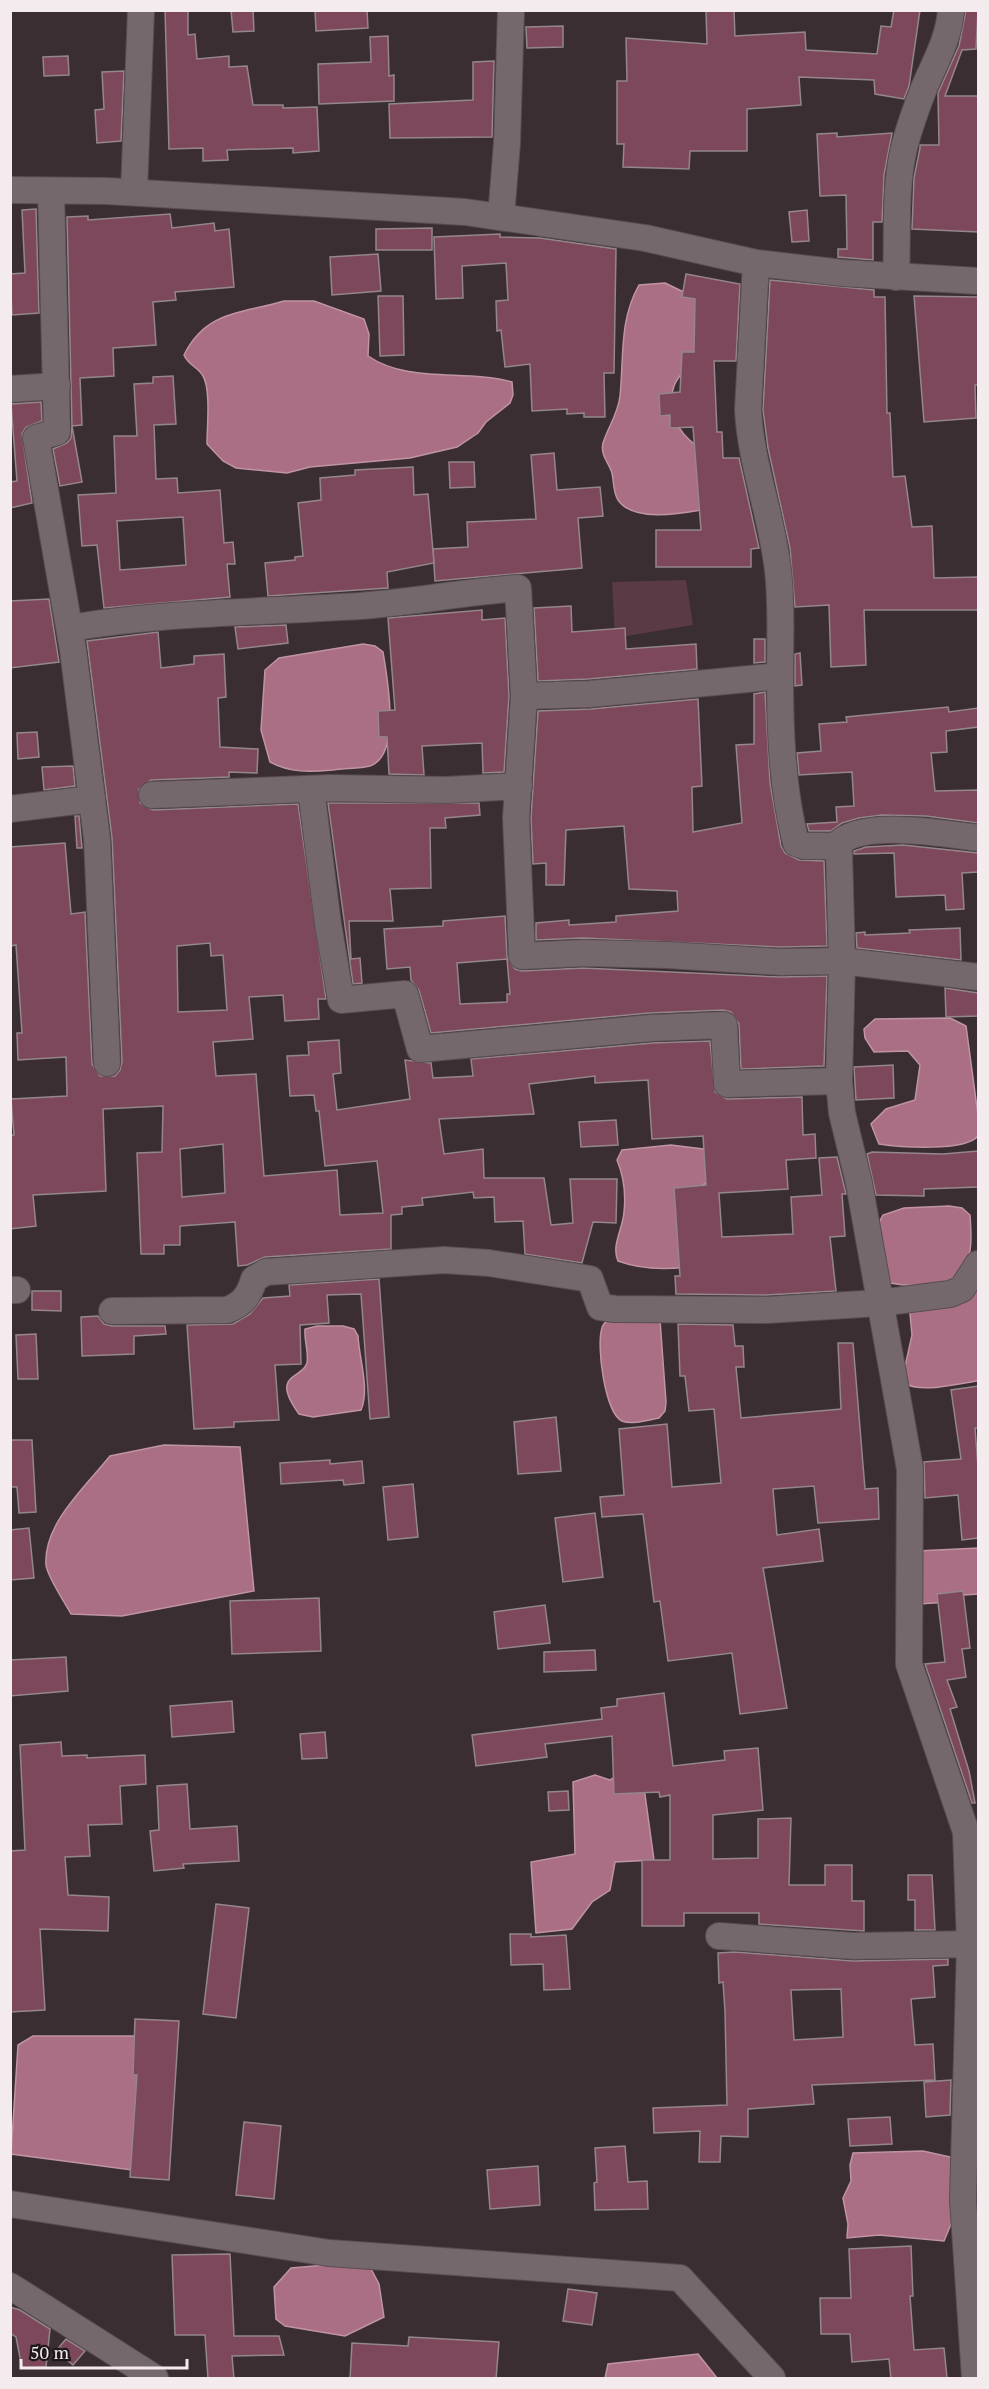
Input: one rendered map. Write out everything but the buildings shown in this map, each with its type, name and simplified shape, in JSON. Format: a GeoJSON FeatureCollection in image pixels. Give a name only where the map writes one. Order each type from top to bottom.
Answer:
{"type":"FeatureCollection","features":[{"type":"Feature","properties":{"kind":"street"},"geometry":{"type":"LineString","coordinates":[[134,192],[141,10]]}},
{"type":"Feature","properties":{"kind":"street"},"geometry":{"type":"LineString","coordinates":[[501,217],[507,143],[511,10]]}},
{"type":"Feature","properties":{"kind":"street"},"geometry":{"type":"LineString","coordinates":[[896,277],[900,171],[905,146],[924,88],[942,51],[950,24],[951,10]]}},
{"type":"Feature","properties":{"kind":"street"},"geometry":{"type":"LineString","coordinates":[[10,190],[134,192],[465,212],[645,238],[756,263],[896,277],[978,281]]}},
{"type":"Feature","properties":{"kind":"street"},"geometry":{"type":"LineString","coordinates":[[51,191],[57,432],[36,438],[70,628],[97,838],[107,1063]]}},
{"type":"Feature","properties":{"kind":"street"},"geometry":{"type":"LineString","coordinates":[[756,263],[748,401],[749,433],[758,478],[771,522],[779,572],[784,765],[796,843],[804,846],[836,846],[849,835],[914,830],[978,838]]}},
{"type":"Feature","properties":{"kind":"street"},"geometry":{"type":"LineString","coordinates":[[10,389],[57,386]]}},
{"type":"Feature","properties":{"kind":"street"},"geometry":{"type":"LineString","coordinates":[[70,628],[135,618],[411,602],[455,593],[518,588],[524,696],[516,857],[522,956],[583,953],[667,955],[741,961],[842,961],[978,977]]}},
{"type":"Feature","properties":{"kind":"street"},"geometry":{"type":"LineString","coordinates":[[524,696],[590,694],[780,676]]}},
{"type":"Feature","properties":{"kind":"street"},"geometry":{"type":"LineString","coordinates":[[152,795],[311,789],[446,790],[519,786]]}},
{"type":"Feature","properties":{"kind":"street"},"geometry":{"type":"LineString","coordinates":[[311,789],[328,924],[341,1000],[405,994],[420,1049],[651,1028],[724,1025],[727,1084],[840,1081]]}},
{"type":"Feature","properties":{"kind":"street"},"geometry":{"type":"LineString","coordinates":[[10,808],[92,799]]}},
{"type":"Feature","properties":{"kind":"street"},"geometry":{"type":"LineString","coordinates":[[836,846],[842,868],[840,1081],[843,1113],[859,1183],[910,1469],[909,1664],[966,1832],[974,1944],[963,2200],[975,2379]]}},
{"type":"Feature","properties":{"kind":"street"},"geometry":{"type":"LineString","coordinates":[[112,1311],[227,1310],[240,1305],[250,1292],[254,1279],[266,1272],[444,1260],[489,1263],[590,1279],[600,1306],[615,1309],[767,1310],[879,1303],[956,1292],[962,1289],[978,1264]]}},
{"type":"Feature","properties":{"kind":"street"},"geometry":{"type":"LineString","coordinates":[[719,1936],[854,1946],[974,1944]]}},
{"type":"Feature","properties":{"kind":"street"},"geometry":{"type":"LineString","coordinates":[[10,2204],[329,2253],[680,2278],[772,2379]]}},
{"type":"Feature","properties":{"kind":"street"},"geometry":{"type":"LineString","coordinates":[[10,2286],[155,2379]]}},
{"type":"Feature","properties":{"kind":"shaded area"},"geometry":{"type":"Polygon","coordinates":[[[665,283],[696,298],[695,354],[676,382],[671,403],[672,412],[679,427],[697,446],[701,510],[657,515],[634,511],[625,507],[618,500],[612,473],[602,447],[619,403],[625,325],[633,298],[639,285],[665,283]]]}},
{"type":"Feature","properties":{"kind":"shaded area"},"geometry":{"type":"Polygon","coordinates":[[[284,301],[314,301],[364,319],[369,334],[368,356],[384,365],[419,373],[475,376],[512,382],[513,395],[510,403],[486,422],[478,433],[457,447],[410,458],[310,467],[287,473],[236,468],[223,461],[207,444],[208,399],[205,382],[201,373],[184,355],[203,329],[214,322],[226,316],[284,301]]]}},
{"type":"Feature","properties":{"kind":"shaded area"},"geometry":{"type":"Polygon","coordinates":[[[686,580],[693,625],[615,638],[612,582],[686,580]]]}},
{"type":"Feature","properties":{"kind":"shaded area"},"geometry":{"type":"Polygon","coordinates":[[[363,644],[375,646],[383,652],[387,679],[389,732],[386,747],[380,759],[366,767],[316,771],[293,770],[270,762],[261,730],[265,670],[279,658],[363,644]]]}},
{"type":"Feature","properties":{"kind":"shaded area"},"geometry":{"type":"Polygon","coordinates":[[[950,1018],[966,1026],[978,1115],[978,1136],[971,1141],[946,1146],[916,1147],[879,1144],[871,1124],[886,1109],[915,1100],[920,1065],[908,1051],[874,1052],[865,1038],[864,1029],[875,1019],[950,1018]]]}},
{"type":"Feature","properties":{"kind":"shaded area"},"geometry":{"type":"Polygon","coordinates":[[[671,1145],[711,1150],[709,1181],[698,1188],[686,1267],[652,1268],[618,1261],[616,1249],[625,1199],[623,1179],[617,1160],[622,1150],[671,1145]]]}},
{"type":"Feature","properties":{"kind":"shaded area"},"geometry":{"type":"Polygon","coordinates":[[[949,1206],[962,1208],[970,1215],[970,1248],[965,1267],[959,1274],[941,1283],[909,1285],[890,1283],[876,1228],[883,1215],[904,1208],[949,1206]]]}},
{"type":"Feature","properties":{"kind":"shaded area"},"geometry":{"type":"Polygon","coordinates":[[[978,1281],[978,1381],[930,1388],[920,1388],[904,1383],[904,1371],[912,1335],[909,1303],[978,1281]]]}},
{"type":"Feature","properties":{"kind":"shaded area"},"geometry":{"type":"Polygon","coordinates":[[[611,1317],[660,1320],[666,1402],[665,1411],[659,1418],[640,1422],[622,1421],[611,1405],[603,1378],[600,1337],[604,1323],[611,1317]]]}},
{"type":"Feature","properties":{"kind":"shaded area"},"geometry":{"type":"Polygon","coordinates":[[[317,1326],[343,1326],[354,1329],[358,1336],[364,1383],[361,1410],[313,1417],[299,1414],[291,1401],[287,1384],[307,1363],[305,1329],[317,1326]]]}},
{"type":"Feature","properties":{"kind":"shaded area"},"geometry":{"type":"Polygon","coordinates":[[[164,1445],[240,1447],[254,1591],[122,1616],[71,1614],[46,1565],[51,1535],[59,1520],[78,1493],[110,1456],[164,1445]]]}},
{"type":"Feature","properties":{"kind":"shaded area"},"geometry":{"type":"Polygon","coordinates":[[[978,1548],[978,1594],[964,1595],[949,1602],[919,1604],[917,1551],[978,1548]]]}},
{"type":"Feature","properties":{"kind":"shaded area"},"geometry":{"type":"Polygon","coordinates":[[[642,1773],[654,1860],[615,1862],[610,1890],[592,1902],[572,1929],[536,1933],[531,1862],[575,1854],[573,1782],[595,1775],[610,1780],[620,1774],[642,1773]]]}},
{"type":"Feature","properties":{"kind":"shaded area"},"geometry":{"type":"Polygon","coordinates":[[[33,2036],[143,2036],[147,2172],[11,2154],[18,2045],[33,2036]]]}},
{"type":"Feature","properties":{"kind":"shaded area"},"geometry":{"type":"Polygon","coordinates":[[[923,2151],[955,2158],[956,2212],[944,2241],[879,2235],[847,2238],[848,2224],[843,2198],[851,2181],[850,2165],[853,2153],[923,2151]]]}},
{"type":"Feature","properties":{"kind":"shaded area"},"geometry":{"type":"Polygon","coordinates":[[[338,2264],[371,2269],[379,2284],[384,2317],[345,2336],[285,2326],[276,2319],[274,2287],[291,2268],[338,2264]]]}},
{"type":"Feature","properties":{"kind":"shaded area"},"geometry":{"type":"Polygon","coordinates":[[[698,2354],[717,2378],[605,2378],[608,2364],[698,2354]]]}}]}
